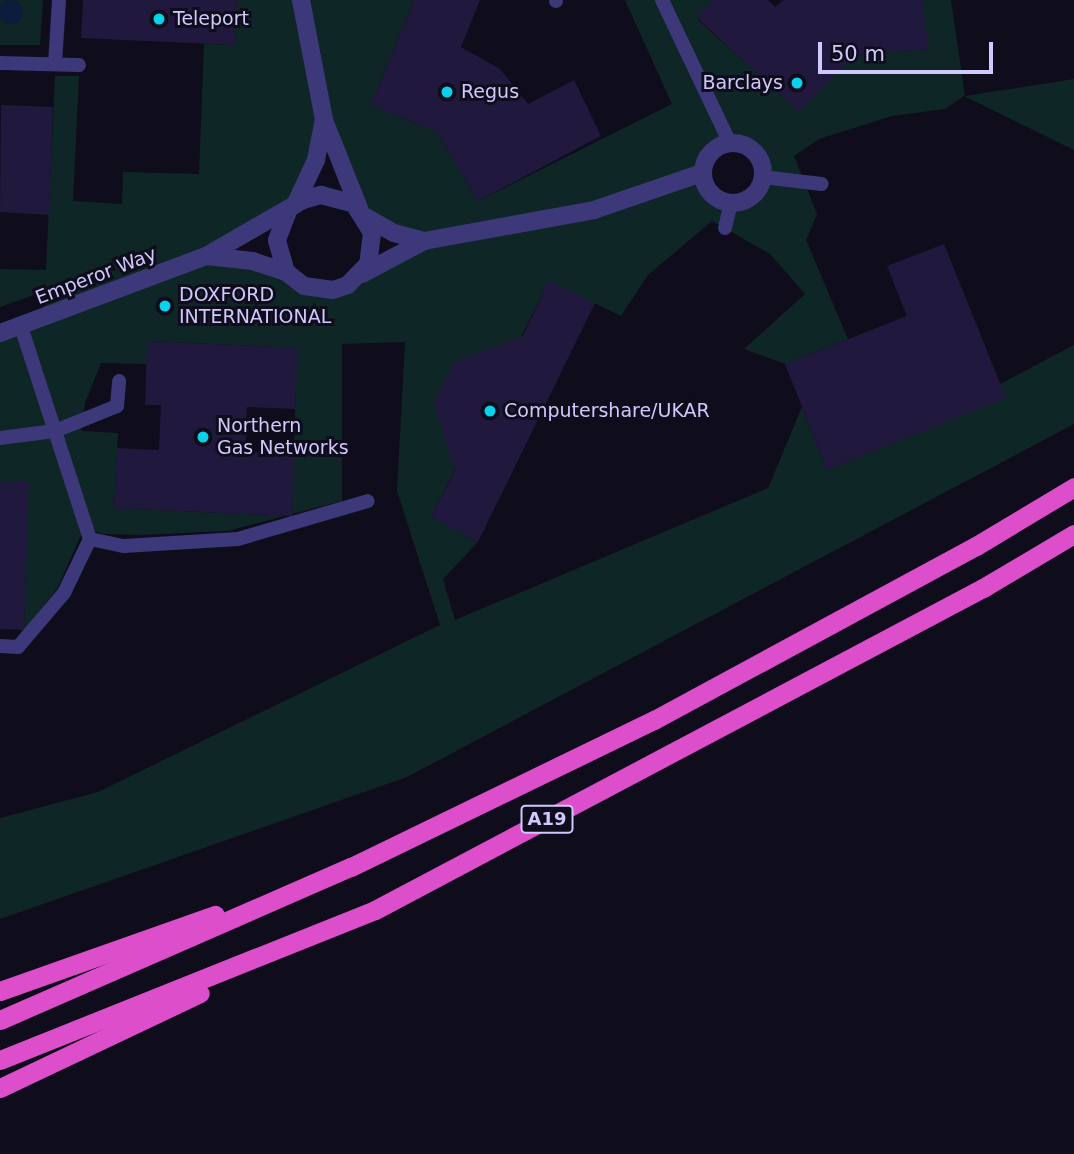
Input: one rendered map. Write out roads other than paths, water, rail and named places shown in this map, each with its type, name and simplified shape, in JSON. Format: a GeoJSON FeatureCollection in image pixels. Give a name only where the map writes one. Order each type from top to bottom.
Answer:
{"type":"FeatureCollection","features":[{"type":"Feature","properties":{"kind":"highway","name":"A19"},"geometry":{"type":"LineString","coordinates":[[0,1020],[351,867],[654,720],[976,546],[1074,487]]}},
{"type":"Feature","properties":{"kind":"highway","name":"A19"},"geometry":{"type":"LineString","coordinates":[[0,1060],[375,910],[983,588],[1074,534]]}},
{"type":"Feature","properties":{"kind":"highway"},"geometry":{"type":"LineString","coordinates":[[0,991],[351,867]]}},
{"type":"Feature","properties":{"kind":"highway"},"geometry":{"type":"LineString","coordinates":[[0,1088],[375,910]]}},
{"type":"Feature","properties":{"kind":"street"},"geometry":{"type":"LineString","coordinates":[[301,0],[324,120],[349,191],[363,214],[372,249],[359,276]]}},
{"type":"Feature","properties":{"kind":"street"},"geometry":{"type":"LineString","coordinates":[[286,272],[277,240],[316,160],[324,120]]}},
{"type":"Feature","properties":{"kind":"street"},"geometry":{"type":"LineString","coordinates":[[424,241],[594,210],[702,173],[712,151],[730,143],[746,146],[756,154],[762,177],[750,198],[730,203],[713,197],[702,173]]}},
{"type":"Feature","properties":{"kind":"street","name":"Emperor Way"},"geometry":{"type":"LineString","coordinates":[[0,334],[206,256],[292,208],[321,195],[340,197],[394,233],[424,241]]}},
{"type":"Feature","properties":{"kind":"street","name":"Emperor Way"},"geometry":{"type":"LineString","coordinates":[[206,256],[253,261],[286,272],[304,286],[333,290],[424,241]]}},
{"type":"Feature","properties":{"kind":"lane"},"geometry":{"type":"LineString","coordinates":[[55,64],[59,0]]}},
{"type":"Feature","properties":{"kind":"lane"},"geometry":{"type":"LineString","coordinates":[[662,0],[730,143]]}},
{"type":"Feature","properties":{"kind":"lane"},"geometry":{"type":"LineString","coordinates":[[0,63],[79,65]]}},
{"type":"Feature","properties":{"kind":"lane"},"geometry":{"type":"LineString","coordinates":[[762,177],[822,184]]}},
{"type":"Feature","properties":{"kind":"lane"},"geometry":{"type":"LineString","coordinates":[[725,228],[730,203]]}},
{"type":"Feature","properties":{"kind":"lane"},"geometry":{"type":"LineString","coordinates":[[0,646],[18,647],[64,593],[90,539],[21,327]]}},
{"type":"Feature","properties":{"kind":"lane"},"geometry":{"type":"LineString","coordinates":[[0,438],[55,431],[117,406],[119,381]]}},
{"type":"Feature","properties":{"kind":"lane"},"geometry":{"type":"LineString","coordinates":[[90,539],[124,546],[238,540],[368,500]]}},
{"type":"Feature","properties":{"kind":"water"},"geometry":{"type":"Polygon","coordinates":[[[11,0],[19,4],[23,12],[19,20],[11,24],[3,20],[-1,12],[3,4],[11,0]]]}},
{"type":"Feature","properties":{"kind":"place","name":"Teleport"},"geometry":{"type":"Point","coordinates":[159,19]}},
{"type":"Feature","properties":{"kind":"place","name":"Barclays"},"geometry":{"type":"Point","coordinates":[797,83]}},
{"type":"Feature","properties":{"kind":"place","name":"Regus"},"geometry":{"type":"Point","coordinates":[447,92]}},
{"type":"Feature","properties":{"kind":"place","name":"DOXFORD INTERNATIONAL"},"geometry":{"type":"Point","coordinates":[165,306]}},
{"type":"Feature","properties":{"kind":"place","name":"Computershare/UKAR"},"geometry":{"type":"Point","coordinates":[490,411]}},
{"type":"Feature","properties":{"kind":"place","name":"Northern Gas Networks"},"geometry":{"type":"Point","coordinates":[203,437]}}]}
